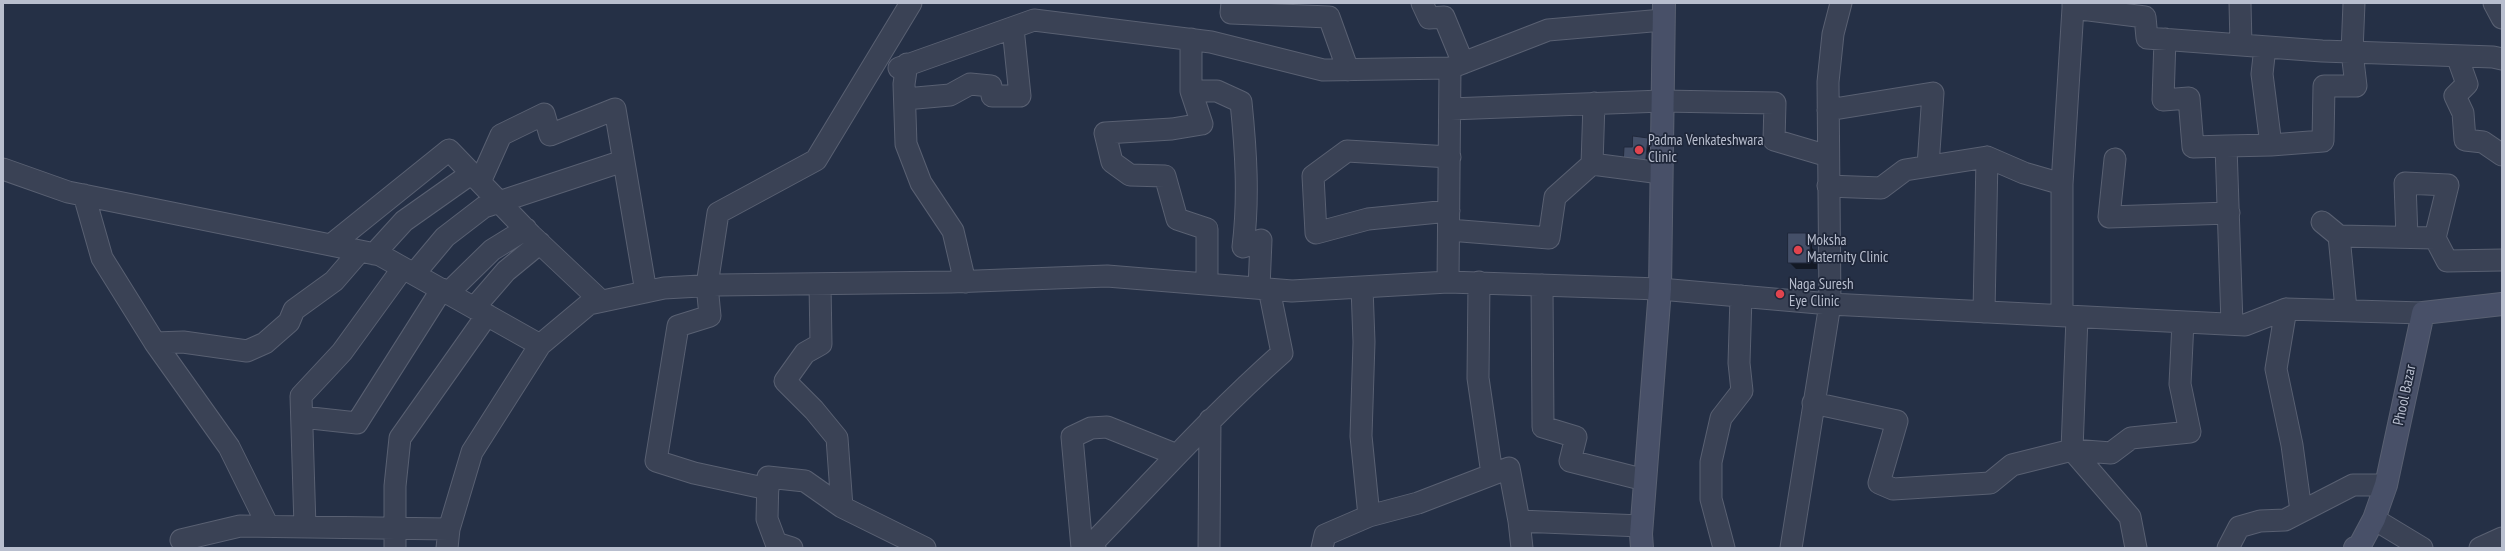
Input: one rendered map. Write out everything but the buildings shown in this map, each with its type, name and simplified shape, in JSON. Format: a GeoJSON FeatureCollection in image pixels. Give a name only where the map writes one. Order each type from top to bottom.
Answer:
{"type":"FeatureCollection","features":[{"type":"Feature","properties":{"kind":"street"},"geometry":{"type":"LineString","coordinates":[[768,489],[694,473],[656,461],[678,326],[710,316],[707,285],[718,213],[816,160],[911,3]]}},
{"type":"Feature","properties":{"kind":"street"},"geometry":{"type":"LineString","coordinates":[[1232,3],[1231,13],[1329,17],[1348,70]]}},
{"type":"Feature","properties":{"kind":"street"},"geometry":{"type":"LineString","coordinates":[[1422,3],[1429,18],[1444,17],[1457,66],[1450,109],[1448,282]]}},
{"type":"Feature","properties":{"kind":"street"},"geometry":{"type":"LineString","coordinates":[[1791,548],[1830,304],[1828,110],[1833,34],[1841,3]]}},
{"type":"Feature","properties":{"kind":"street"},"geometry":{"type":"LineString","coordinates":[[2240,3],[2241,45]]}},
{"type":"Feature","properties":{"kind":"street"},"geometry":{"type":"LineString","coordinates":[[2164,39],[2163,100],[2189,98],[2193,147],[2271,145],[2323,141],[2324,86],[2356,86],[2352,52],[2354,3]]}},
{"type":"Feature","properties":{"kind":"street"},"geometry":{"type":"LineString","coordinates":[[2494,3],[2502,18]]}},
{"type":"Feature","properties":{"kind":"street"},"geometry":{"type":"LineString","coordinates":[[2136,548],[2130,517],[2072,450],[2070,317],[2062,184],[2073,5],[2146,17],[2147,38],[2265,47],[2502,59]]}},
{"type":"Feature","properties":{"kind":"street"},"geometry":{"type":"LineString","coordinates":[[965,282],[953,231],[921,183],[906,144],[903,66],[1034,20],[1211,42],[1323,70],[1457,66],[1548,30],[1664,12],[1660,289],[1641,526],[1642,548]]}},
{"type":"Feature","properties":{"kind":"street"},"geometry":{"type":"LineString","coordinates":[[905,99],[950,95],[970,84],[991,86],[992,96],[1020,96],[1013,28]]}},
{"type":"Feature","properties":{"kind":"street"},"geometry":{"type":"LineString","coordinates":[[1191,39],[1191,91],[1202,124],[1172,130],[1105,134],[1112,162],[1130,175],[1165,176],[1177,219],[1207,229],[1207,284]]}},
{"type":"Feature","properties":{"kind":"street"},"geometry":{"type":"LineString","coordinates":[[2265,47],[2262,74],[2271,145]]}},
{"type":"Feature","properties":{"kind":"street"},"geometry":{"type":"LineString","coordinates":[[2457,56],[2467,84],[2454,96],[2463,113],[2465,140],[2483,142],[2502,155]]}},
{"type":"Feature","properties":{"kind":"street"},"geometry":{"type":"LineString","coordinates":[[1089,547],[1210,420],[1282,353],[1264,289],[1261,240],[1243,247],[1248,210],[1248,163],[1241,102],[1217,92],[1191,91]]}},
{"type":"Feature","properties":{"kind":"street"},"geometry":{"type":"LineString","coordinates":[[1828,110],[1933,93],[1928,166]]}},
{"type":"Feature","properties":{"kind":"street"},"geometry":{"type":"LineString","coordinates":[[1450,109],[1662,101],[1775,103],[1774,140],[1828,156]]}},
{"type":"Feature","properties":{"kind":"street"},"geometry":{"type":"LineString","coordinates":[[1450,157],[1347,151],[1313,176],[1316,234],[1368,219],[1449,220],[1549,238],[1555,197],[1592,164],[1594,103]]}},
{"type":"Feature","properties":{"kind":"street"},"geometry":{"type":"LineString","coordinates":[[155,344],[183,342],[247,351],[265,343],[289,322],[294,310],[334,281],[404,220],[476,177],[501,135],[544,114],[550,134],[615,109],[646,292]]}},
{"type":"Feature","properties":{"kind":"street"},"geometry":{"type":"LineString","coordinates":[[2226,146],[2232,324]]}},
{"type":"Feature","properties":{"kind":"street"},"geometry":{"type":"LineString","coordinates":[[331,245],[449,150],[533,236],[601,302]]}},
{"type":"Feature","properties":{"kind":"street"},"geometry":{"type":"LineString","coordinates":[[1828,186],[1881,188],[1905,170],[1988,157],[2024,173],[2062,184]]}},
{"type":"Feature","properties":{"kind":"street"},"geometry":{"type":"LineString","coordinates":[[1984,312],[1988,157]]}},
{"type":"Feature","properties":{"kind":"street"},"geometry":{"type":"LineString","coordinates":[[2115,159],[2109,218],[2229,213]]}},
{"type":"Feature","properties":{"kind":"street"},"geometry":{"type":"LineString","coordinates":[[305,527],[301,396],[342,352],[408,271],[445,237],[484,207],[623,161]]}},
{"type":"Feature","properties":{"kind":"street"},"geometry":{"type":"LineString","coordinates":[[1592,164],[1661,173]]}},
{"type":"Feature","properties":{"kind":"street"},"geometry":{"type":"LineString","coordinates":[[3,169],[68,192],[367,252],[408,271],[540,345]]}},
{"type":"Feature","properties":{"kind":"street"},"geometry":{"type":"LineString","coordinates":[[2407,238],[2405,183],[2448,185],[2435,238],[2447,261],[2502,260]]}},
{"type":"Feature","properties":{"kind":"street"},"geometry":{"type":"LineString","coordinates":[[84,195],[102,258],[155,344],[229,447],[268,526]]}},
{"type":"Feature","properties":{"kind":"street"},"geometry":{"type":"LineString","coordinates":[[2322,222],[2339,236],[2435,238]]}},
{"type":"Feature","properties":{"kind":"street"},"geometry":{"type":"LineString","coordinates":[[302,417],[356,423],[445,291],[492,250],[533,236]]}},
{"type":"Feature","properties":{"kind":"street"},"geometry":{"type":"LineString","coordinates":[[396,538],[395,486],[400,438],[506,271],[533,236]]}},
{"type":"Feature","properties":{"kind":"street"},"geometry":{"type":"LineString","coordinates":[[2339,236],[2346,309]]}},
{"type":"Feature","properties":{"kind":"street"},"geometry":{"type":"LineString","coordinates":[[181,540],[240,526],[305,527],[396,538],[448,538],[472,452],[540,345],[589,304],[664,288],[707,285],[965,282],[1107,276],[1292,291],[1448,282],[1479,282],[1660,289],[1830,304],[2245,325],[2286,309],[2346,309],[2423,312],[2502,304]]}},
{"type":"Feature","properties":{"kind":"street"},"geometry":{"type":"LineString","coordinates":[[1479,282],[1478,378],[1492,474]]}},
{"type":"Feature","properties":{"kind":"street"},"geometry":{"type":"LineString","coordinates":[[820,284],[821,344],[805,354],[785,381],[814,410],[837,438],[842,507]]}},
{"type":"Feature","properties":{"kind":"street"},"geometry":{"type":"LineString","coordinates":[[1542,285],[1544,428],[1576,437],[1570,461],[1645,480]]}},
{"type":"Feature","properties":{"kind":"street"},"geometry":{"type":"LineString","coordinates":[[1362,287],[1364,342],[1361,436],[1368,516]]}},
{"type":"Feature","properties":{"kind":"street"},"geometry":{"type":"LineString","coordinates":[[1724,548],[1711,499],[1711,462],[1721,418],[1742,390],[1739,363],[1741,296]]}},
{"type":"Feature","properties":{"kind":"street"},"geometry":{"type":"LineString","coordinates":[[2286,309],[2276,369],[2292,444],[2301,511]]}},
{"type":"Feature","properties":{"kind":"street","name":"Phool Bazar"},"geometry":{"type":"LineString","coordinates":[[2356,548],[2359,546],[2374,519],[2386,485],[2423,312]]}},
{"type":"Feature","properties":{"kind":"street"},"geometry":{"type":"LineString","coordinates":[[1813,403],[1897,421],[1880,483],[1893,489],[1990,483],[2012,465],[2072,450],[2111,453],[2131,438],[2190,432],[2180,384],[2183,322]]}},
{"type":"Feature","properties":{"kind":"street"},"geometry":{"type":"LineString","coordinates":[[1209,548],[1210,420]]}},
{"type":"Feature","properties":{"kind":"street"},"geometry":{"type":"LineString","coordinates":[[1089,547],[1072,437],[1091,428],[1107,427],[1177,455]]}},
{"type":"Feature","properties":{"kind":"street"},"geometry":{"type":"LineString","coordinates":[[1322,548],[1325,535],[1368,516],[1418,503],[1509,468],[1519,521],[1522,548]]}},
{"type":"Feature","properties":{"kind":"street"},"geometry":{"type":"LineString","coordinates":[[792,548],[776,542],[767,519],[768,477],[805,481],[842,507],[924,548]]}},
{"type":"Feature","properties":{"kind":"street"},"geometry":{"type":"LineString","coordinates":[[2228,548],[2239,527],[2260,521],[2285,520],[2353,485],[2386,485]]}},
{"type":"Feature","properties":{"kind":"street"},"geometry":{"type":"LineString","coordinates":[[2374,519],[2422,548]]}},
{"type":"Feature","properties":{"kind":"street"},"geometry":{"type":"LineString","coordinates":[[1519,521],[1641,526]]}},
{"type":"Feature","properties":{"kind":"street"},"geometry":{"type":"LineString","coordinates":[[2480,548],[2502,538]]}},
{"type":"Feature","properties":{"kind":"place","name":"Padma Venkateshwara Clinic"},"geometry":{"type":"Point","coordinates":[1639,150]}},
{"type":"Feature","properties":{"kind":"place","name":"Moksha Maternity Clinic"},"geometry":{"type":"Point","coordinates":[1798,250]}},
{"type":"Feature","properties":{"kind":"place","name":"Naga Suresh Eye Clinic"},"geometry":{"type":"Point","coordinates":[1780,294]}}]}
